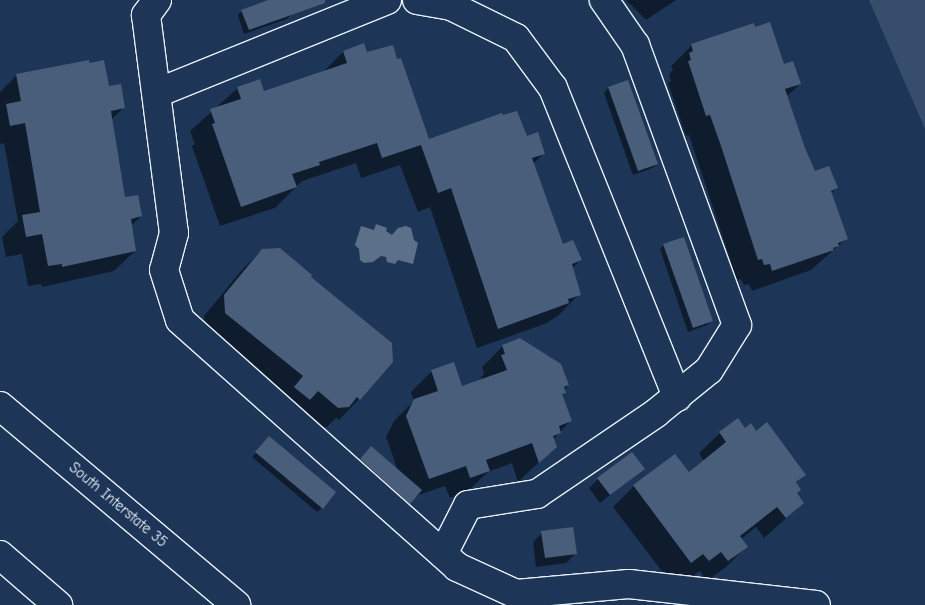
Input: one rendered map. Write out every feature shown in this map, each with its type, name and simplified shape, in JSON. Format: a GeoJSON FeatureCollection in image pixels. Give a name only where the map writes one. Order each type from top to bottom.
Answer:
{"type":"FeatureCollection","features":[{"type":"Feature","properties":{"kind":"main road"},"geometry":{"type":"LineString","coordinates":[[157,0],[146,15],[174,233],[164,270],[180,320],[457,567],[516,594],[629,584],[816,605]]}},
{"type":"Feature","properties":{"kind":"main road"},"geometry":{"type":"LineString","coordinates":[[157,93],[387,0]]}},
{"type":"Feature","properties":{"kind":"main road"},"geometry":{"type":"LineString","coordinates":[[417,0],[451,6],[516,38],[553,88],[677,397]]}},
{"type":"Feature","properties":{"kind":"main road"},"geometry":{"type":"LineString","coordinates":[[443,554],[468,505],[537,494],[656,413],[710,370],[737,325],[635,45],[604,0]]}},
{"type":"Feature","properties":{"kind":"main road","name":"South Interstate 35"},"geometry":{"type":"LineString","coordinates":[[0,406],[236,605]]}},
{"type":"Feature","properties":{"kind":"main road"},"geometry":{"type":"LineString","coordinates":[[0,555],[58,605]]}},
{"type":"Feature","properties":{"kind":"shaded area"},"geometry":{"type":"Polygon","coordinates":[[[869,0],[925,0],[925,129],[869,0]]]}},
{"type":"Feature","properties":{"kind":"shaded area"},"geometry":{"type":"Polygon","coordinates":[[[376,224],[387,228],[386,231],[392,235],[398,228],[406,226],[411,228],[414,240],[418,243],[413,264],[398,260],[395,264],[387,262],[386,257],[381,256],[373,262],[364,263],[360,260],[359,249],[355,245],[361,226],[374,230],[376,224]]]}},
{"type":"Feature","properties":{"kind":"building"},"geometry":{"type":"Polygon","coordinates":[[[268,0],[325,0],[325,3],[249,30],[241,10],[268,0]]]}},
{"type":"Feature","properties":{"kind":"building"},"geometry":{"type":"Polygon","coordinates":[[[770,22],[784,64],[793,61],[801,84],[785,89],[805,148],[815,171],[829,166],[838,188],[831,191],[848,239],[838,243],[839,246],[833,248],[834,250],[772,271],[770,264],[764,265],[762,259],[758,260],[721,146],[710,115],[706,116],[688,61],[691,60],[689,53],[693,51],[691,44],[754,23],[755,27],[770,22]]]}},
{"type":"Feature","properties":{"kind":"building"},"geometry":{"type":"Polygon","coordinates":[[[364,43],[367,52],[393,45],[397,59],[401,58],[429,139],[502,113],[503,115],[517,111],[527,136],[538,132],[545,154],[532,158],[563,244],[573,240],[582,260],[572,264],[581,295],[568,299],[569,303],[498,329],[451,188],[438,193],[421,145],[382,158],[377,143],[319,162],[320,165],[292,174],[297,187],[241,207],[212,124],[215,123],[210,109],[241,99],[237,87],[260,79],[264,91],[347,63],[343,51],[364,43]]]}},
{"type":"Feature","properties":{"kind":"building"},"geometry":{"type":"Polygon","coordinates":[[[89,60],[89,63],[104,60],[109,86],[121,84],[125,108],[111,111],[125,197],[138,195],[142,216],[131,219],[136,251],[62,267],[62,264],[48,266],[42,234],[26,237],[22,215],[40,212],[25,123],[10,126],[6,104],[21,101],[16,74],[89,60]]]}},
{"type":"Feature","properties":{"kind":"building"},"geometry":{"type":"Polygon","coordinates":[[[628,80],[658,164],[638,171],[608,87],[628,80]]]}},
{"type":"Feature","properties":{"kind":"building"},"geometry":{"type":"Polygon","coordinates":[[[684,237],[713,321],[693,328],[663,244],[684,237]]]}},
{"type":"Feature","properties":{"kind":"building"},"geometry":{"type":"Polygon","coordinates":[[[280,248],[312,275],[311,277],[392,343],[393,362],[360,400],[357,397],[349,407],[338,408],[318,391],[310,400],[294,387],[303,376],[225,313],[224,295],[262,249],[280,248]]]}},
{"type":"Feature","properties":{"kind":"building"},"geometry":{"type":"Polygon","coordinates":[[[520,338],[561,364],[569,385],[564,387],[566,393],[562,394],[572,421],[559,426],[561,433],[553,436],[557,447],[539,463],[532,443],[486,460],[490,471],[470,478],[466,466],[429,479],[406,416],[414,399],[438,391],[431,370],[454,362],[462,386],[507,370],[501,355],[505,354],[502,345],[520,338]]]}},
{"type":"Feature","properties":{"kind":"building"},"geometry":{"type":"Polygon","coordinates":[[[738,418],[745,428],[751,423],[756,431],[767,422],[806,475],[796,482],[801,490],[797,493],[804,503],[786,518],[777,507],[740,536],[748,547],[728,561],[721,552],[709,561],[703,554],[691,563],[633,485],[675,454],[689,472],[726,442],[719,432],[738,418]]]}},
{"type":"Feature","properties":{"kind":"building"},"geometry":{"type":"Polygon","coordinates":[[[269,436],[336,492],[323,509],[255,452],[269,436]]]}},
{"type":"Feature","properties":{"kind":"building"},"geometry":{"type":"Polygon","coordinates":[[[371,446],[422,490],[410,504],[360,459],[371,446]]]}},
{"type":"Feature","properties":{"kind":"building"},"geometry":{"type":"Polygon","coordinates":[[[632,452],[645,469],[610,495],[597,478],[632,452]]]}},
{"type":"Feature","properties":{"kind":"building"},"geometry":{"type":"Polygon","coordinates":[[[573,527],[577,554],[545,558],[541,531],[573,527]]]}}]}
